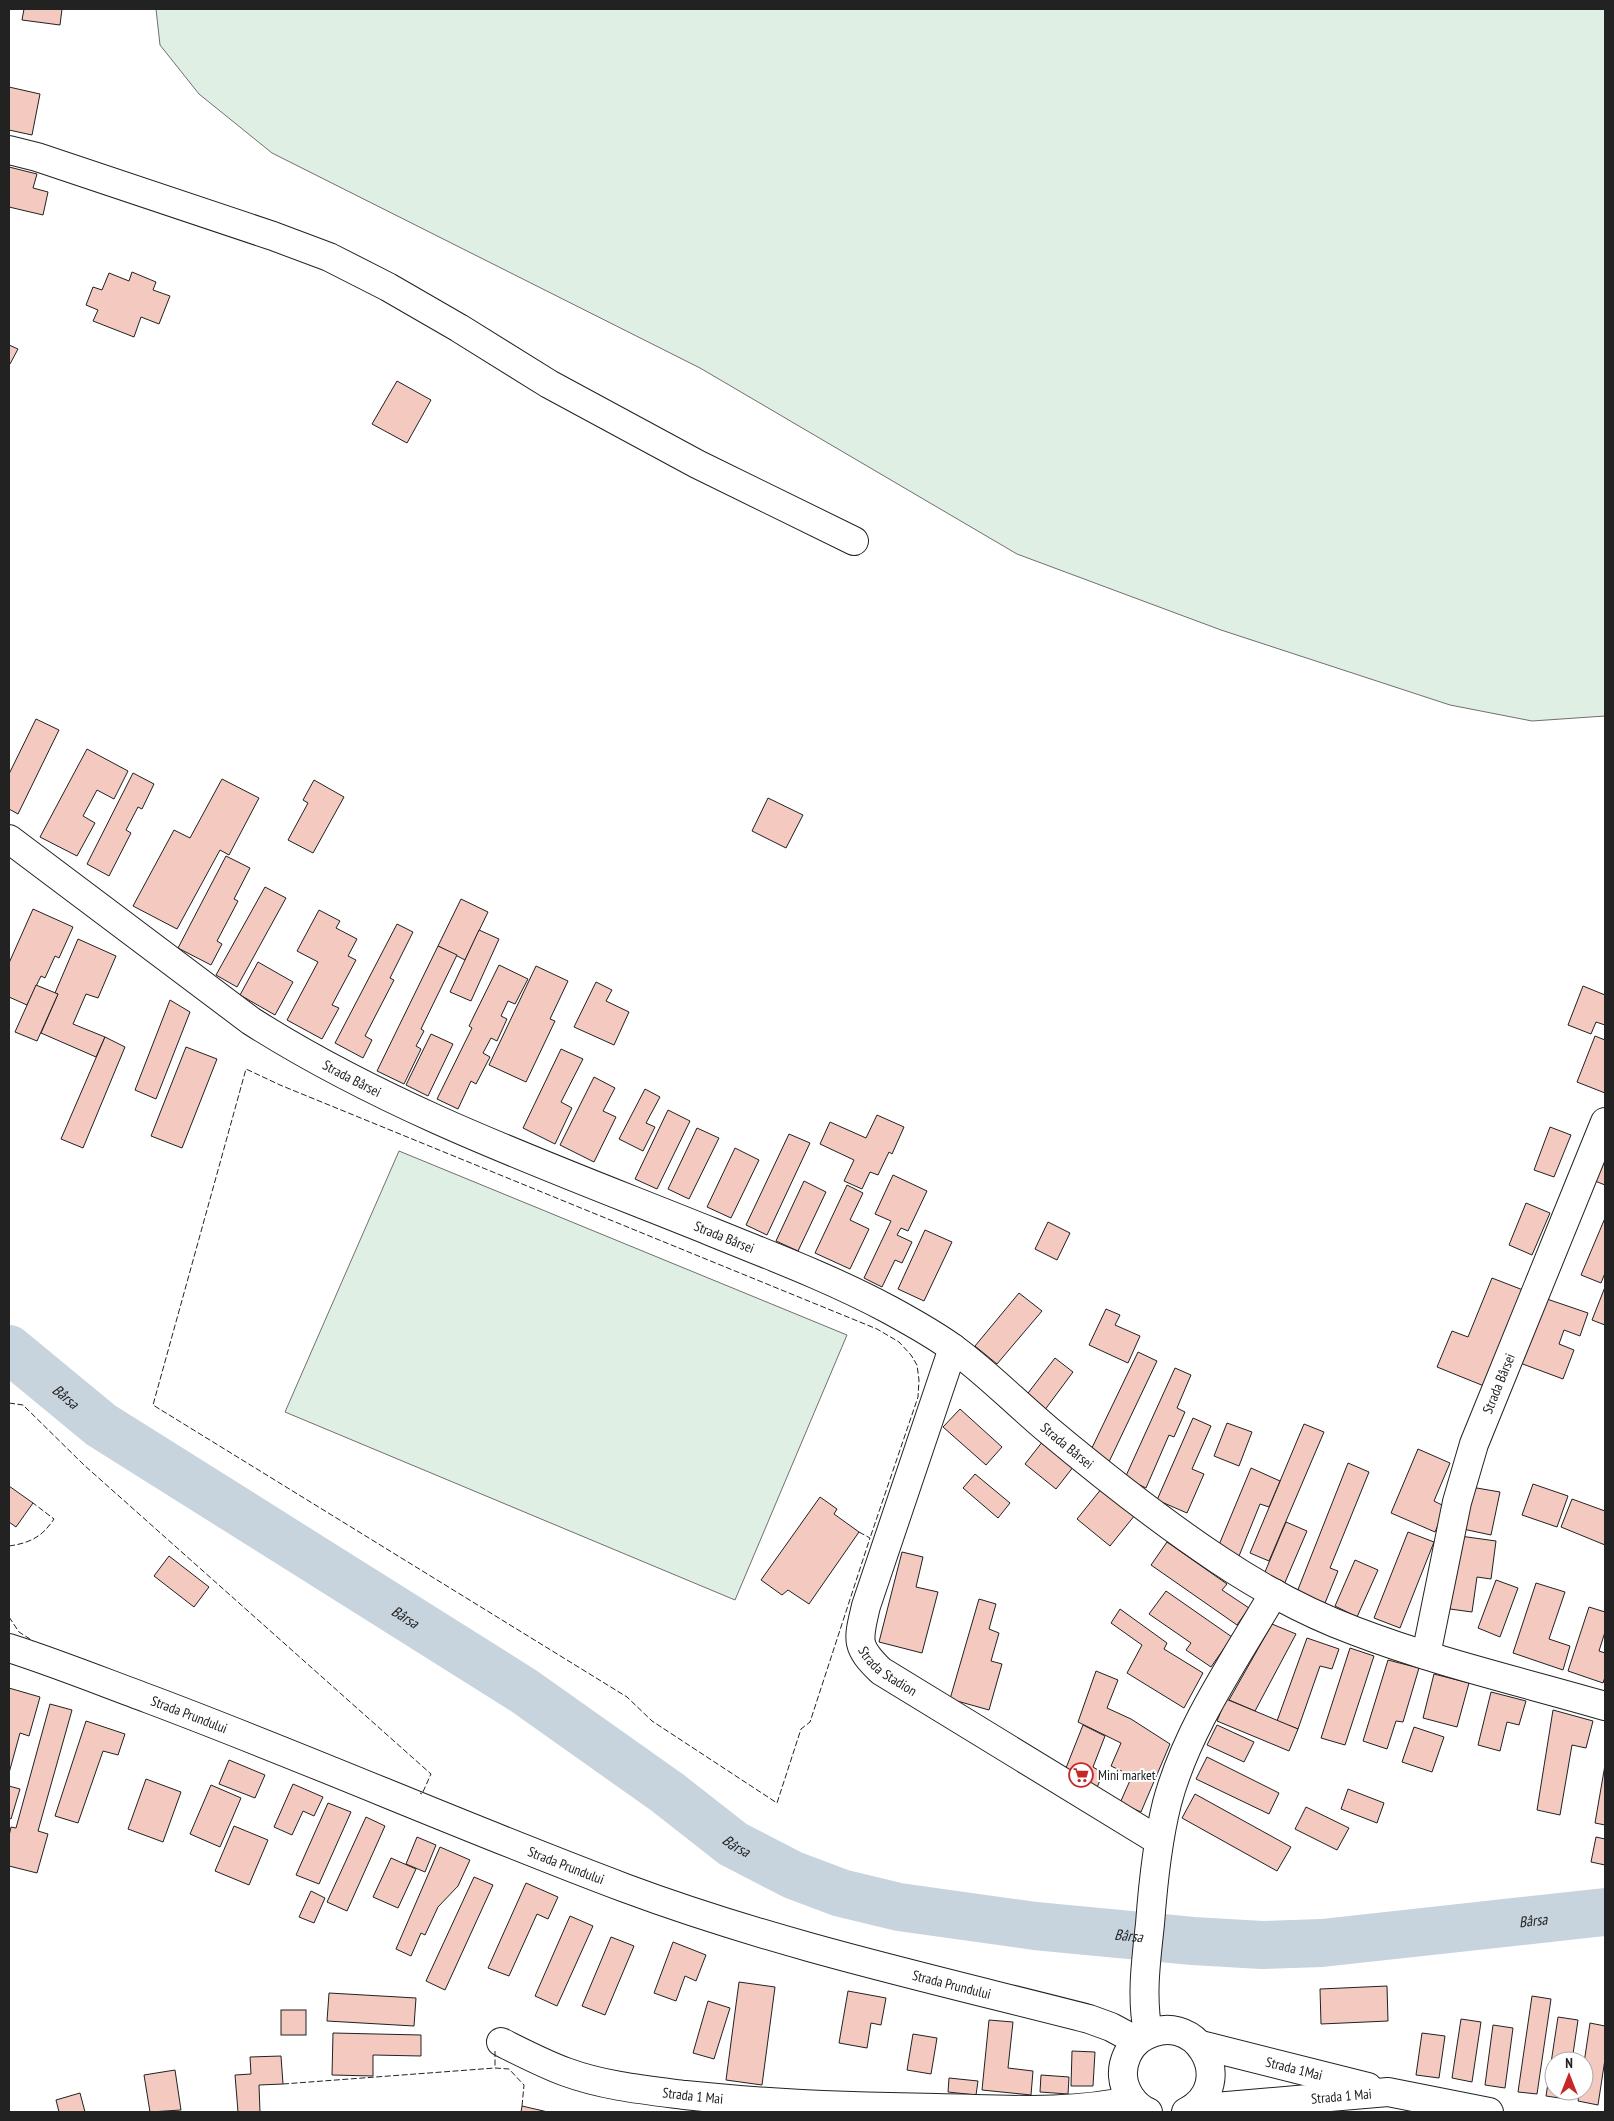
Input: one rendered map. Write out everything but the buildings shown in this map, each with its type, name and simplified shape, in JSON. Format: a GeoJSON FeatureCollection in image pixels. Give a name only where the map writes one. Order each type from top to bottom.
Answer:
{"type":"FeatureCollection","features":[{"type":"Feature","properties":{"kind":"street"},"geometry":{"type":"LineString","coordinates":[[9,150],[36,157],[273,236],[329,257],[388,287],[549,384],[697,464],[854,541]]}},
{"type":"Feature","properties":{"kind":"street","name":"Strada Bârsei"},"geometry":{"type":"LineString","coordinates":[[9,839],[251,1021],[348,1078],[490,1142],[853,1292],[910,1322],[953,1348],[1110,1480],[1220,1560],[1274,1593],[1354,1631],[1426,1655],[1605,1706]]}},
{"type":"Feature","properties":{"kind":"street","name":"Strada Bârsei"},"geometry":{"type":"LineString","coordinates":[[1426,1655],[1464,1474],[1474,1444],[1605,1122]]}},
{"type":"Feature","properties":{"kind":"street","name":"Strada Stadion"},"geometry":{"type":"LineString","coordinates":[[953,1348],[866,1606],[859,1642],[867,1658],[882,1671],[1159,1841]]}},
{"type":"Feature","properties":{"kind":"street"},"geometry":{"type":"LineString","coordinates":[[1140,2106],[1126,2089],[1123,2077],[1124,2064],[1129,2052],[1142,2037],[1144,1984],[1152,1897],[1159,1841],[1168,1801],[1182,1760],[1200,1720],[1274,1593]]}},
{"type":"Feature","properties":{"kind":"street","name":"Strada Prundului"},"geometry":{"type":"LineString","coordinates":[[9,1648],[197,1717],[625,1888],[710,1917],[806,1946],[1089,2019],[1142,2037]]}},
{"type":"Feature","properties":{"kind":"street","name":"Strada 1Mai"},"geometry":{"type":"LineString","coordinates":[[1142,2037],[1162,2029],[1176,2030],[1190,2036],[1201,2045],[1396,2099]]}},
{"type":"Feature","properties":{"kind":"street","name":"Strada 1 Mai"},"geometry":{"type":"LineString","coordinates":[[501,2042],[567,2072],[605,2083],[701,2097],[816,2109],[1049,2110],[1140,2106]]}},
{"type":"Feature","properties":{"kind":"street"},"geometry":{"type":"LineString","coordinates":[[1189,2111],[1202,2099],[1209,2086],[1211,2072],[1208,2058],[1201,2045]]}},
{"type":"Feature","properties":{"kind":"street","name":"Strada 1 Mai"},"geometry":{"type":"LineString","coordinates":[[1189,2111],[1396,2099],[1489,2112]]}},
{"type":"Feature","properties":{"kind":"green space"},"geometry":{"type":"Polygon","coordinates":[[[156,9],[1605,9],[1605,716],[1532,721],[1450,705],[1221,630],[1017,554],[700,368],[272,153],[199,94],[160,45],[156,9]]]}},
{"type":"Feature","properties":{"kind":"green space"},"geometry":{"type":"Polygon","coordinates":[[[399,1151],[847,1335],[735,1600],[285,1412],[399,1151]]]}},
{"type":"Feature","properties":{"kind":"waterway","name":"Bârsa"},"geometry":{"type":"LineString","coordinates":[[9,1349],[101,1425],[524,1691],[668,1793],[733,1844],[793,1875],[841,1893],[899,1907],[1035,1926],[1193,1941],[1262,1945],[1322,1943],[1605,1912]]}},
{"type":"Feature","properties":{"kind":"fence"},"geometry":{"type":"LineString","coordinates":[[859,1532],[870,1538],[810,1722],[801,1729],[777,1803],[652,1721],[627,1697],[153,1405],[246,1069],[280,1085],[877,1329],[899,1342],[917,1365],[919,1380],[918,1397],[870,1538]]}},
{"type":"Feature","properties":{"kind":"fence"},"geometry":{"type":"LineString","coordinates":[[9,1403],[23,1405],[84,1465],[431,1774],[422,1794],[420,1793]]}},
{"type":"Feature","properties":{"kind":"fence"},"geometry":{"type":"LineString","coordinates":[[9,1546],[35,1538],[54,1519],[33,1503]]}},
{"type":"Feature","properties":{"kind":"fence"},"geometry":{"type":"LineString","coordinates":[[9,1617],[19,1632],[33,1641]]}},
{"type":"Feature","properties":{"kind":"fence"},"geometry":{"type":"LineString","coordinates":[[495,2051],[495,2068],[509,2069],[524,2085],[522,2106]]}},
{"type":"Feature","properties":{"kind":"fence"},"geometry":{"type":"LineString","coordinates":[[283,2084],[495,2068]]}},
{"type":"Feature","properties":{"kind":"place","name":"Mini market"},"geometry":{"type":"Point","coordinates":[1081,1775]}}]}
